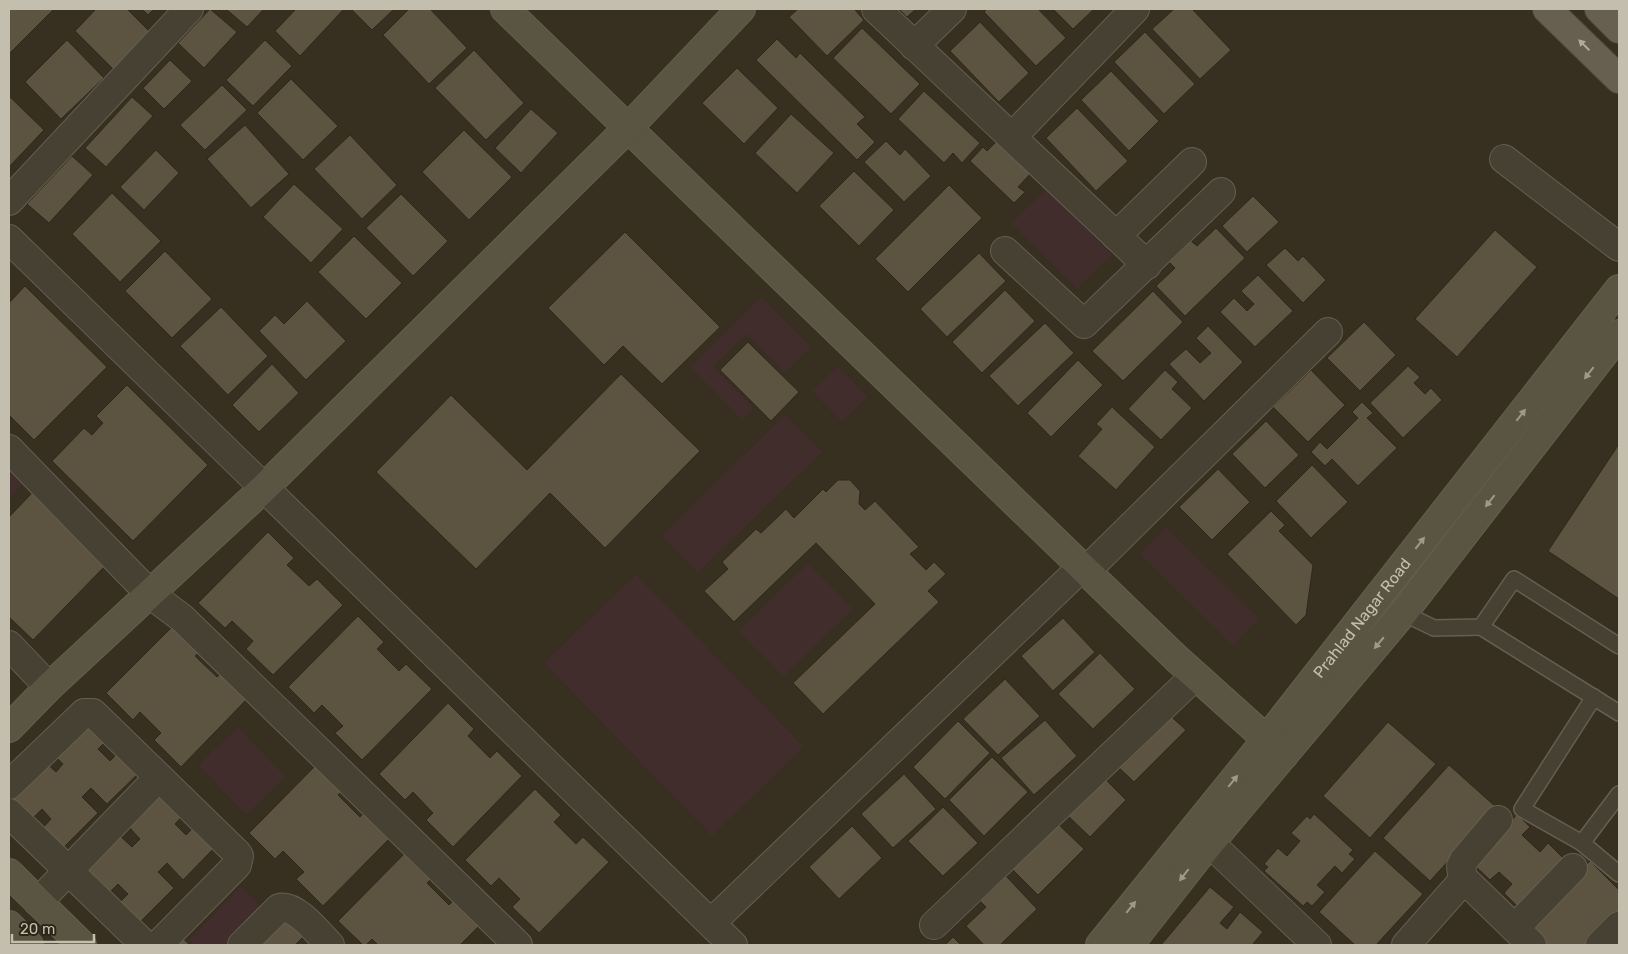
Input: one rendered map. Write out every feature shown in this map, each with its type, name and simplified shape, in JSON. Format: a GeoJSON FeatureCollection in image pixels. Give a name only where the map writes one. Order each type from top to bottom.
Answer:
{"type":"FeatureCollection","features":[{"type":"Feature","properties":{"kind":"main road"},"geometry":{"type":"LineString","coordinates":[[1546,9],[1619,79]]}},
{"type":"Feature","properties":{"kind":"main road"},"geometry":{"type":"LineString","coordinates":[[1600,9],[1619,29]]}},
{"type":"Feature","properties":{"kind":"street"},"geometry":{"type":"LineString","coordinates":[[9,201],[189,9]]}},
{"type":"Feature","properties":{"kind":"street"},"geometry":{"type":"LineString","coordinates":[[505,9],[1195,676],[1275,747]]}},
{"type":"Feature","properties":{"kind":"street"},"geometry":{"type":"LineString","coordinates":[[9,728],[49,687],[264,488],[629,127],[741,9]]}},
{"type":"Feature","properties":{"kind":"street"},"geometry":{"type":"LineString","coordinates":[[876,9],[1147,265]]}},
{"type":"Feature","properties":{"kind":"street"},"geometry":{"type":"LineString","coordinates":[[914,46],[952,9]]}},
{"type":"Feature","properties":{"kind":"street"},"geometry":{"type":"LineString","coordinates":[[1012,137],[1135,9]]}},
{"type":"Feature","properties":{"kind":"street"},"geometry":{"type":"LineString","coordinates":[[1504,159],[1619,247]]}},
{"type":"Feature","properties":{"kind":"street"},"geometry":{"type":"LineString","coordinates":[[1116,236],[1192,162]]}},
{"type":"Feature","properties":{"kind":"street"},"geometry":{"type":"LineString","coordinates":[[1005,251],[1084,324],[1221,192]]}},
{"type":"Feature","properties":{"kind":"street"},"geometry":{"type":"LineString","coordinates":[[9,239],[733,945]]}},
{"type":"Feature","properties":{"kind":"street","name":"Prahlad Nagar Road"},"geometry":{"type":"LineString","coordinates":[[1100,945],[1275,747],[1619,289]]}},
{"type":"Feature","properties":{"kind":"street"},"geometry":{"type":"LineString","coordinates":[[711,924],[1084,569],[1328,332]]}},
{"type":"Feature","properties":{"kind":"street"},"geometry":{"type":"LineString","coordinates":[[1129,945],[1210,843],[1275,747],[1403,613],[1619,334]]}},
{"type":"Feature","properties":{"kind":"street"},"geometry":{"type":"LineString","coordinates":[[9,449],[150,594],[182,618],[518,945]]}},
{"type":"Feature","properties":{"kind":"street"},"geometry":{"type":"LineString","coordinates":[[9,645],[49,687]]}},
{"type":"Feature","properties":{"kind":"street"},"geometry":{"type":"LineString","coordinates":[[934,925],[1195,676]]}},
{"type":"Feature","properties":{"kind":"street"},"geometry":{"type":"LineString","coordinates":[[9,785],[88,711],[93,713],[236,853],[239,861],[158,945]]}},
{"type":"Feature","properties":{"kind":"street"},"geometry":{"type":"LineString","coordinates":[[38,902],[159,777]]}},
{"type":"Feature","properties":{"kind":"street"},"geometry":{"type":"LineString","coordinates":[[9,813],[146,945]]}},
{"type":"Feature","properties":{"kind":"street"},"geometry":{"type":"LineString","coordinates":[[1406,945],[1463,882],[1461,866],[1464,860],[1498,820]]}},
{"type":"Feature","properties":{"kind":"street"},"geometry":{"type":"LineString","coordinates":[[1210,843],[1317,945]]}},
{"type":"Feature","properties":{"kind":"street"},"geometry":{"type":"LineString","coordinates":[[1463,882],[1471,884],[1524,937],[1578,856]]}},
{"type":"Feature","properties":{"kind":"street"},"geometry":{"type":"LineString","coordinates":[[9,873],[82,945]]}},
{"type":"Feature","properties":{"kind":"street"},"geometry":{"type":"LineString","coordinates":[[242,945],[279,908],[285,906],[294,909],[330,945]]}},
{"type":"Feature","properties":{"kind":"street"},"geometry":{"type":"LineString","coordinates":[[9,925],[29,945]]}},
{"type":"Feature","properties":{"kind":"street"},"geometry":{"type":"LineString","coordinates":[[1600,945],[1619,926]]}},
{"type":"Feature","properties":{"kind":"lane"},"geometry":{"type":"LineString","coordinates":[[1481,627],[1514,580],[1619,646]]}},
{"type":"Feature","properties":{"kind":"lane"},"geometry":{"type":"LineString","coordinates":[[1403,613],[1434,628],[1481,627],[1619,713]]}},
{"type":"Feature","properties":{"kind":"lane"},"geometry":{"type":"LineString","coordinates":[[1594,697],[1522,809],[1578,856],[1619,874]]}},
{"type":"Feature","properties":{"kind":"lane"},"geometry":{"type":"LineString","coordinates":[[1578,856],[1619,794]]}},
{"type":"Feature","properties":{"kind":"shaded area"},"geometry":{"type":"Polygon","coordinates":[[[1046,189],[1112,255],[1077,289],[1011,223],[1046,189]]]}},
{"type":"Feature","properties":{"kind":"shaded area"},"geometry":{"type":"Polygon","coordinates":[[[761,297],[811,347],[785,373],[747,334],[713,367],[754,408],[742,420],[690,367],[761,297]]]}},
{"type":"Feature","properties":{"kind":"shaded area"},"geometry":{"type":"Polygon","coordinates":[[[838,366],[868,397],[842,422],[812,391],[838,366]]]}},
{"type":"Feature","properties":{"kind":"shaded area"},"geometry":{"type":"Polygon","coordinates":[[[785,414],[822,452],[698,573],[662,536],[785,414]]]}},
{"type":"Feature","properties":{"kind":"shaded area"},"geometry":{"type":"Polygon","coordinates":[[[9,471],[22,485],[9,499],[9,471]]]}},
{"type":"Feature","properties":{"kind":"shaded area"},"geometry":{"type":"Polygon","coordinates":[[[1166,527],[1259,619],[1233,646],[1140,554],[1166,527]]]}},
{"type":"Feature","properties":{"kind":"shaded area"},"geometry":{"type":"Polygon","coordinates":[[[808,563],[853,609],[783,677],[738,631],[808,563]]]}},
{"type":"Feature","properties":{"kind":"shaded area"},"geometry":{"type":"Polygon","coordinates":[[[636,574],[804,747],[712,836],[544,663],[636,574]]]}},
{"type":"Feature","properties":{"kind":"shaded area"},"geometry":{"type":"Polygon","coordinates":[[[238,727],[286,777],[246,815],[198,765],[238,727]]]}},
{"type":"Feature","properties":{"kind":"shaded area"},"geometry":{"type":"Polygon","coordinates":[[[241,886],[272,917],[244,945],[194,945],[189,940],[241,886]]]}},
{"type":"Feature","properties":{"kind":"building"},"geometry":{"type":"Polygon","coordinates":[[[9,9],[54,9],[9,54],[9,9]]]}},
{"type":"Feature","properties":{"kind":"building"},"geometry":{"type":"Polygon","coordinates":[[[96,9],[127,9],[151,33],[114,70],[75,31],[96,9]]]}},
{"type":"Feature","properties":{"kind":"building"},"geometry":{"type":"Polygon","coordinates":[[[142,9],[154,9],[148,15],[142,9]]]}},
{"type":"Feature","properties":{"kind":"building"},"geometry":{"type":"Polygon","coordinates":[[[210,9],[237,32],[204,68],[178,43],[210,9]]]}},
{"type":"Feature","properties":{"kind":"building"},"geometry":{"type":"Polygon","coordinates":[[[226,9],[264,9],[247,27],[226,9]]]}},
{"type":"Feature","properties":{"kind":"building"},"geometry":{"type":"Polygon","coordinates":[[[296,9],[343,10],[300,56],[275,31],[296,9]]]}},
{"type":"Feature","properties":{"kind":"building"},"geometry":{"type":"Polygon","coordinates":[[[351,9],[394,9],[372,30],[351,9]]]}},
{"type":"Feature","properties":{"kind":"building"},"geometry":{"type":"Polygon","coordinates":[[[409,9],[430,9],[467,48],[429,84],[383,35],[409,9]]]}},
{"type":"Feature","properties":{"kind":"building"},"geometry":{"type":"Polygon","coordinates":[[[798,9],[854,9],[864,20],[827,56],[789,17],[798,9]]]}},
{"type":"Feature","properties":{"kind":"building"},"geometry":{"type":"Polygon","coordinates":[[[899,9],[916,9],[907,17],[899,9]]]}},
{"type":"Feature","properties":{"kind":"building"},"geometry":{"type":"Polygon","coordinates":[[[987,9],[1038,9],[1066,38],[1036,66],[984,12],[987,9]]]}},
{"type":"Feature","properties":{"kind":"building"},"geometry":{"type":"Polygon","coordinates":[[[1053,9],[1094,9],[1073,29],[1053,9]]]}},
{"type":"Feature","properties":{"kind":"building"},"geometry":{"type":"Polygon","coordinates":[[[1174,9],[1192,9],[1231,50],[1200,79],[1152,29],[1174,9]]]}},
{"type":"Feature","properties":{"kind":"building"},"geometry":{"type":"Polygon","coordinates":[[[980,22],[1029,73],[999,102],[950,51],[980,22]]]}},
{"type":"Feature","properties":{"kind":"building"},"geometry":{"type":"Polygon","coordinates":[[[862,28],[920,84],[891,114],[833,58],[862,28]]]}},
{"type":"Feature","properties":{"kind":"building"},"geometry":{"type":"Polygon","coordinates":[[[1145,32],[1195,84],[1164,114],[1114,62],[1145,32]]]}},
{"type":"Feature","properties":{"kind":"building"},"geometry":{"type":"Polygon","coordinates":[[[777,39],[796,58],[800,53],[865,117],[857,124],[875,142],[857,160],[756,60],[777,39]]]}},
{"type":"Feature","properties":{"kind":"building"},"geometry":{"type":"Polygon","coordinates":[[[67,40],[104,78],[61,119],[25,82],[67,40]]]}},
{"type":"Feature","properties":{"kind":"building"},"geometry":{"type":"Polygon","coordinates":[[[265,40],[292,66],[253,106],[226,80],[265,40]]]}},
{"type":"Feature","properties":{"kind":"building"},"geometry":{"type":"Polygon","coordinates":[[[474,50],[524,103],[486,140],[435,88],[474,50]]]}},
{"type":"Feature","properties":{"kind":"building"},"geometry":{"type":"Polygon","coordinates":[[[170,60],[192,81],[164,109],[143,88],[170,60]]]}},
{"type":"Feature","properties":{"kind":"building"},"geometry":{"type":"Polygon","coordinates":[[[737,68],[778,108],[744,144],[702,103],[737,68]]]}},
{"type":"Feature","properties":{"kind":"building"},"geometry":{"type":"Polygon","coordinates":[[[1111,71],[1159,121],[1129,151],[1081,100],[1111,71]]]}},
{"type":"Feature","properties":{"kind":"building"},"geometry":{"type":"Polygon","coordinates":[[[291,79],[338,126],[303,160],[257,113],[291,79]]]}},
{"type":"Feature","properties":{"kind":"building"},"geometry":{"type":"Polygon","coordinates":[[[222,85],[247,110],[205,150],[180,125],[222,85]]]}},
{"type":"Feature","properties":{"kind":"building"},"geometry":{"type":"Polygon","coordinates":[[[924,91],[980,143],[962,163],[953,153],[944,163],[898,119],[924,91]]]}},
{"type":"Feature","properties":{"kind":"building"},"geometry":{"type":"Polygon","coordinates":[[[9,96],[44,130],[9,167],[9,96]]]}},
{"type":"Feature","properties":{"kind":"building"},"geometry":{"type":"Polygon","coordinates":[[[132,97],[153,116],[106,167],[85,148],[132,97]]]}},
{"type":"Feature","properties":{"kind":"building"},"geometry":{"type":"Polygon","coordinates":[[[1077,108],[1128,161],[1096,191],[1046,138],[1077,108]]]}},
{"type":"Feature","properties":{"kind":"building"},"geometry":{"type":"Polygon","coordinates":[[[531,109],[558,133],[521,173],[495,148],[531,109]]]}},
{"type":"Feature","properties":{"kind":"building"},"geometry":{"type":"Polygon","coordinates":[[[791,114],[834,153],[797,193],[755,153],[791,114]]]}},
{"type":"Feature","properties":{"kind":"building"},"geometry":{"type":"Polygon","coordinates":[[[245,125],[289,174],[251,208],[207,159],[245,125]]]}},
{"type":"Feature","properties":{"kind":"building"},"geometry":{"type":"Polygon","coordinates":[[[464,130],[512,177],[469,220],[422,172],[464,130]]]}},
{"type":"Feature","properties":{"kind":"building"},"geometry":{"type":"Polygon","coordinates":[[[350,135],[397,185],[362,219],[314,169],[350,135]]]}},
{"type":"Feature","properties":{"kind":"building"},"geometry":{"type":"Polygon","coordinates":[[[998,140],[1032,172],[1018,187],[1025,192],[1014,203],[970,161],[983,147],[987,151],[998,140]]]}},
{"type":"Feature","properties":{"kind":"building"},"geometry":{"type":"Polygon","coordinates":[[[886,141],[900,155],[905,149],[931,176],[904,202],[864,162],[886,141]]]}},
{"type":"Feature","properties":{"kind":"building"},"geometry":{"type":"Polygon","coordinates":[[[156,150],[179,173],[144,210],[120,187],[156,150]]]}},
{"type":"Feature","properties":{"kind":"building"},"geometry":{"type":"Polygon","coordinates":[[[72,156],[93,175],[49,223],[27,204],[72,156]]]}},
{"type":"Feature","properties":{"kind":"building"},"geometry":{"type":"Polygon","coordinates":[[[854,171],[894,210],[859,246],[819,206],[854,171]]]}},
{"type":"Feature","properties":{"kind":"building"},"geometry":{"type":"Polygon","coordinates":[[[294,184],[343,229],[311,263],[263,217],[294,184]]]}},
{"type":"Feature","properties":{"kind":"building"},"geometry":{"type":"Polygon","coordinates":[[[949,185],[982,218],[908,292],[875,259],[949,185]]]}},
{"type":"Feature","properties":{"kind":"building"},"geometry":{"type":"Polygon","coordinates":[[[112,193],[161,241],[120,282],[72,234],[112,193]]]}},
{"type":"Feature","properties":{"kind":"building"},"geometry":{"type":"Polygon","coordinates":[[[401,194],[448,241],[413,276],[366,228],[401,194]]]}},
{"type":"Feature","properties":{"kind":"building"},"geometry":{"type":"Polygon","coordinates":[[[1253,196],[1279,222],[1247,252],[1222,226],[1253,196]]]}},
{"type":"Feature","properties":{"kind":"building"},"geometry":{"type":"Polygon","coordinates":[[[1216,228],[1245,258],[1185,316],[1156,286],[1175,268],[1169,262],[1191,241],[1197,246],[1216,228]]]}},
{"type":"Feature","properties":{"kind":"building"},"geometry":{"type":"Polygon","coordinates":[[[1495,230],[1537,267],[1457,357],[1415,319],[1495,230]]]}},
{"type":"Feature","properties":{"kind":"building"},"geometry":{"type":"Polygon","coordinates":[[[625,232],[720,327],[662,384],[623,346],[604,365],[548,308],[625,232]]]}},
{"type":"Feature","properties":{"kind":"building"},"geometry":{"type":"Polygon","coordinates":[[[354,236],[402,283],[366,319],[318,272],[354,236]]]}},
{"type":"Feature","properties":{"kind":"building"},"geometry":{"type":"Polygon","coordinates":[[[1285,248],[1298,261],[1303,256],[1326,280],[1303,303],[1266,265],[1285,248]]]}},
{"type":"Feature","properties":{"kind":"building"},"geometry":{"type":"Polygon","coordinates":[[[165,251],[212,299],[172,338],[125,291],[165,251]]]}},
{"type":"Feature","properties":{"kind":"building"},"geometry":{"type":"Polygon","coordinates":[[[979,253],[1006,281],[947,337],[920,309],[979,253]]]}},
{"type":"Feature","properties":{"kind":"building"},"geometry":{"type":"Polygon","coordinates":[[[1258,275],[1293,311],[1255,347],[1220,312],[1234,298],[1247,311],[1254,304],[1241,291],[1258,275]]]}},
{"type":"Feature","properties":{"kind":"building"},"geometry":{"type":"Polygon","coordinates":[[[25,286],[107,367],[34,440],[9,415],[9,303],[25,286]]]}},
{"type":"Feature","properties":{"kind":"building"},"geometry":{"type":"Polygon","coordinates":[[[1005,290],[1035,321],[982,373],[952,342],[1005,290]]]}},
{"type":"Feature","properties":{"kind":"building"},"geometry":{"type":"Polygon","coordinates":[[[1153,291],[1183,322],[1123,381],[1092,351],[1153,291]]]}},
{"type":"Feature","properties":{"kind":"building"},"geometry":{"type":"Polygon","coordinates":[[[307,301],[346,341],[306,380],[259,331],[275,315],[284,324],[307,301]]]}},
{"type":"Feature","properties":{"kind":"building"},"geometry":{"type":"Polygon","coordinates":[[[221,307],[268,356],[228,395],[180,346],[221,307]]]}},
{"type":"Feature","properties":{"kind":"building"},"geometry":{"type":"Polygon","coordinates":[[[1364,322],[1396,355],[1360,391],[1327,358],[1364,322]]]}},
{"type":"Feature","properties":{"kind":"building"},"geometry":{"type":"Polygon","coordinates":[[[1045,323],[1074,353],[1018,406],[989,376],[1045,323]]]}},
{"type":"Feature","properties":{"kind":"building"},"geometry":{"type":"Polygon","coordinates":[[[1208,326],[1243,362],[1204,401],[1169,364],[1186,349],[1200,363],[1211,353],[1196,338],[1208,326]]]}},
{"type":"Feature","properties":{"kind":"building"},"geometry":{"type":"Polygon","coordinates":[[[748,342],[799,392],[771,421],[720,370],[748,342]]]}},
{"type":"Feature","properties":{"kind":"building"},"geometry":{"type":"Polygon","coordinates":[[[1078,360],[1103,385],[1051,437],[1027,413],[1078,360]]]}},
{"type":"Feature","properties":{"kind":"building"},"geometry":{"type":"Polygon","coordinates":[[[272,364],[299,393],[259,432],[232,405],[272,364]]]}},
{"type":"Feature","properties":{"kind":"building"},"geometry":{"type":"Polygon","coordinates":[[[1408,366],[1420,377],[1414,383],[1425,394],[1431,388],[1442,400],[1403,438],[1370,403],[1408,366]]]}},
{"type":"Feature","properties":{"kind":"building"},"geometry":{"type":"Polygon","coordinates":[[[1165,370],[1178,382],[1172,389],[1192,408],[1161,440],[1128,409],[1165,370]]]}},
{"type":"Feature","properties":{"kind":"building"},"geometry":{"type":"Polygon","coordinates":[[[1311,370],[1345,405],[1308,442],[1273,407],[1311,370]]]}},
{"type":"Feature","properties":{"kind":"building"},"geometry":{"type":"Polygon","coordinates":[[[621,374],[700,451],[605,548],[550,493],[476,569],[376,472],[451,395],[527,470],[621,374]]]}},
{"type":"Feature","properties":{"kind":"building"},"geometry":{"type":"Polygon","coordinates":[[[127,385],[208,465],[133,541],[52,461],[84,428],[92,435],[103,423],[96,416],[127,385]]]}},
{"type":"Feature","properties":{"kind":"building"},"geometry":{"type":"Polygon","coordinates":[[[1362,402],[1373,413],[1367,418],[1397,448],[1358,486],[1332,459],[1325,466],[1311,452],[1320,442],[1327,449],[1358,418],[1352,412],[1362,402]]]}},
{"type":"Feature","properties":{"kind":"building"},"geometry":{"type":"Polygon","coordinates":[[[1112,407],[1155,447],[1116,490],[1078,456],[1102,429],[1096,424],[1112,407]]]}},
{"type":"Feature","properties":{"kind":"building"},"geometry":{"type":"Polygon","coordinates":[[[1266,421],[1299,455],[1265,488],[1232,454],[1266,421]]]}},
{"type":"Feature","properties":{"kind":"building"},"geometry":{"type":"Polygon","coordinates":[[[1619,444],[1619,599],[1548,551],[1619,444]]]}},
{"type":"Feature","properties":{"kind":"building"},"geometry":{"type":"Polygon","coordinates":[[[1312,465],[1348,502],[1311,538],[1276,501],[1312,465]]]}},
{"type":"Feature","properties":{"kind":"building"},"geometry":{"type":"Polygon","coordinates":[[[1218,469],[1250,502],[1212,540],[1179,507],[1218,469]]]}},
{"type":"Feature","properties":{"kind":"building"},"geometry":{"type":"Polygon","coordinates":[[[838,480],[850,480],[860,491],[859,504],[865,510],[875,501],[919,547],[910,554],[926,570],[934,562],[946,574],[928,591],[939,602],[823,714],[793,683],[875,604],[816,543],[734,622],[704,591],[728,569],[722,562],[756,529],[761,533],[786,509],[794,518],[823,489],[826,492],[838,480]]]}},
{"type":"Feature","properties":{"kind":"building"},"geometry":{"type":"Polygon","coordinates":[[[33,492],[106,565],[33,640],[9,617],[9,517],[33,492]]]}},
{"type":"Feature","properties":{"kind":"building"},"geometry":{"type":"Polygon","coordinates":[[[1271,511],[1285,525],[1279,531],[1313,565],[1306,615],[1296,625],[1227,554],[1271,511]]]}},
{"type":"Feature","properties":{"kind":"building"},"geometry":{"type":"Polygon","coordinates":[[[268,532],[294,558],[287,565],[309,586],[317,579],[343,605],[273,675],[246,649],[253,641],[232,621],[225,628],[198,603],[268,532]]]}},
{"type":"Feature","properties":{"kind":"building"},"geometry":{"type":"Polygon","coordinates":[[[358,616],[384,642],[377,649],[399,671],[406,664],[432,689],[362,760],[335,733],[343,726],[322,705],[314,713],[288,687],[358,616]]]}},
{"type":"Feature","properties":{"kind":"building"},"geometry":{"type":"Polygon","coordinates":[[[1063,618],[1095,652],[1053,691],[1021,656],[1063,618]]]}},
{"type":"Feature","properties":{"kind":"building"},"geometry":{"type":"Polygon","coordinates":[[[176,623],[202,649],[195,656],[217,677],[224,670],[250,696],[181,767],[154,740],[161,733],[140,712],[133,720],[106,693],[176,623]]]}},
{"type":"Feature","properties":{"kind":"building"},"geometry":{"type":"Polygon","coordinates":[[[1100,653],[1135,689],[1093,729],[1058,694],[1100,653]]]}},
{"type":"Feature","properties":{"kind":"building"},"geometry":{"type":"Polygon","coordinates":[[[1005,679],[1040,716],[998,755],[963,719],[1005,679]]]}},
{"type":"Feature","properties":{"kind":"building"},"geometry":{"type":"Polygon","coordinates":[[[448,703],[474,729],[468,736],[490,758],[497,751],[522,776],[453,847],[426,820],[433,813],[413,792],[405,800],[379,774],[448,703]]]}},
{"type":"Feature","properties":{"kind":"building"},"geometry":{"type":"Polygon","coordinates":[[[1165,711],[1186,730],[1134,782],[1114,763],[1165,711]]]}},
{"type":"Feature","properties":{"kind":"building"},"geometry":{"type":"Polygon","coordinates":[[[90,714],[112,735],[98,749],[110,761],[123,747],[144,768],[107,804],[91,788],[82,797],[98,813],[59,852],[39,832],[51,819],[42,809],[29,822],[9,802],[9,794],[43,760],[56,772],[63,764],[51,752],[90,714]]]}},
{"type":"Feature","properties":{"kind":"building"},"geometry":{"type":"Polygon","coordinates":[[[1045,720],[1077,756],[1034,795],[1001,758],[1045,720]]]}},
{"type":"Feature","properties":{"kind":"building"},"geometry":{"type":"Polygon","coordinates":[[[958,721],[990,753],[945,799],[913,767],[958,721]]]}},
{"type":"Feature","properties":{"kind":"building"},"geometry":{"type":"Polygon","coordinates":[[[1388,722],[1436,764],[1370,838],[1323,796],[1388,722]]]}},
{"type":"Feature","properties":{"kind":"building"},"geometry":{"type":"Polygon","coordinates":[[[992,757],[1028,792],[984,836],[949,800],[992,757]]]}},
{"type":"Feature","properties":{"kind":"building"},"geometry":{"type":"Polygon","coordinates":[[[319,762],[345,788],[338,795],[360,817],[367,810],[393,835],[323,906],[296,879],[304,872],[283,851],[275,859],[249,833],[319,762]]]}},
{"type":"Feature","properties":{"kind":"building"},"geometry":{"type":"Polygon","coordinates":[[[1449,765],[1497,808],[1430,881],[1383,838],[1449,765]]]}},
{"type":"Feature","properties":{"kind":"building"},"geometry":{"type":"Polygon","coordinates":[[[904,774],[936,809],[893,848],[861,814],[904,774]]]}},
{"type":"Feature","properties":{"kind":"building"},"geometry":{"type":"Polygon","coordinates":[[[1101,775],[1126,800],[1090,837],[1064,812],[1101,775]]]}},
{"type":"Feature","properties":{"kind":"building"},"geometry":{"type":"Polygon","coordinates":[[[166,789],[188,810],[175,824],[186,835],[199,822],[220,842],[183,880],[167,863],[158,872],[174,888],[135,927],[115,907],[128,894],[118,884],[105,897],[81,873],[119,835],[132,847],[140,839],[128,826],[166,789]]]}},
{"type":"Feature","properties":{"kind":"building"},"geometry":{"type":"Polygon","coordinates":[[[535,789],[561,815],[554,822],[576,844],[583,837],[609,862],[539,933],[512,907],[520,899],[499,878],[491,886],[465,860],[535,789]]]}},
{"type":"Feature","properties":{"kind":"building"},"geometry":{"type":"Polygon","coordinates":[[[943,807],[978,843],[943,876],[908,841],[943,807]]]}},
{"type":"Feature","properties":{"kind":"building"},"geometry":{"type":"Polygon","coordinates":[[[1314,814],[1353,850],[1349,854],[1355,859],[1342,873],[1335,866],[1317,885],[1325,892],[1312,906],[1307,902],[1303,906],[1264,871],[1268,867],[1264,864],[1278,848],[1287,856],[1300,841],[1291,833],[1307,816],[1310,819],[1314,814]]]}},
{"type":"Feature","properties":{"kind":"building"},"geometry":{"type":"Polygon","coordinates":[[[1517,814],[1530,827],[1522,835],[1540,852],[1548,843],[1563,858],[1560,861],[1568,868],[1518,907],[1504,893],[1512,884],[1499,872],[1490,880],[1474,865],[1508,816],[1512,820],[1517,814]]]}},
{"type":"Feature","properties":{"kind":"building"},"geometry":{"type":"Polygon","coordinates":[[[1055,821],[1084,849],[1038,895],[1010,867],[1055,821]]]}},
{"type":"Feature","properties":{"kind":"building"},"geometry":{"type":"Polygon","coordinates":[[[852,826],[882,858],[839,899],[809,867],[852,826]]]}},
{"type":"Feature","properties":{"kind":"building"},"geometry":{"type":"Polygon","coordinates":[[[408,850],[434,876],[427,883],[449,905],[456,898],[482,923],[460,945],[378,945],[372,939],[366,945],[363,945],[338,921],[408,850]]]}},
{"type":"Feature","properties":{"kind":"building"},"geometry":{"type":"Polygon","coordinates":[[[1375,851],[1423,894],[1376,945],[1355,945],[1319,912],[1375,851]]]}},
{"type":"Feature","properties":{"kind":"building"},"geometry":{"type":"Polygon","coordinates":[[[1590,861],[1619,890],[1619,922],[1596,945],[1536,945],[1520,929],[1590,861]]]}},
{"type":"Feature","properties":{"kind":"building"},"geometry":{"type":"Polygon","coordinates":[[[1006,876],[1037,909],[1000,945],[984,945],[966,926],[986,907],[980,901],[1006,876]]]}},
{"type":"Feature","properties":{"kind":"building"},"geometry":{"type":"Polygon","coordinates":[[[1210,887],[1234,907],[1220,923],[1227,929],[1240,912],[1263,932],[1252,945],[1161,945],[1210,887]]]}},
{"type":"Feature","properties":{"kind":"building"},"geometry":{"type":"Polygon","coordinates":[[[288,908],[310,930],[297,945],[251,945],[288,908]]]}},
{"type":"Feature","properties":{"kind":"building"},"geometry":{"type":"Polygon","coordinates":[[[178,934],[190,945],[167,945],[178,934]]]}},
{"type":"Feature","properties":{"kind":"building"},"geometry":{"type":"Polygon","coordinates":[[[953,937],[961,945],[945,945],[953,937]]]}}]}
